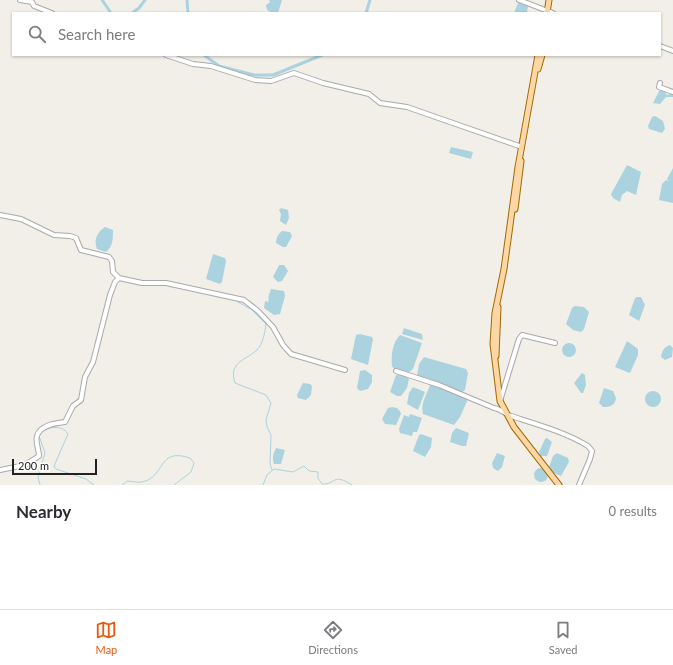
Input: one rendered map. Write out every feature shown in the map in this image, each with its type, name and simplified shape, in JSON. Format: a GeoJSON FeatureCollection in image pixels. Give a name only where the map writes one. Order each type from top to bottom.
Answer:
{"type":"FeatureCollection","features":[{"type":"Feature","properties":{"kind":"main road"},"geometry":{"type":"LineString","coordinates":[[549,0],[549,12]]}},
{"type":"Feature","properties":{"kind":"main road"},"geometry":{"type":"LineString","coordinates":[[538,56],[522,147],[521,168],[516,204],[512,214],[493,333],[500,401],[514,427],[559,485]]}},
{"type":"Feature","properties":{"kind":"main road"},"geometry":{"type":"LineString","coordinates":[[535,76],[542,56]]}},
{"type":"Feature","properties":{"kind":"street"},"geometry":{"type":"LineString","coordinates":[[20,0],[32,2],[34,6],[49,12]]}},
{"type":"Feature","properties":{"kind":"street"},"geometry":{"type":"LineString","coordinates":[[519,0],[547,12]]}},
{"type":"Feature","properties":{"kind":"street"},"geometry":{"type":"LineString","coordinates":[[661,46],[673,51]]}},
{"type":"Feature","properties":{"kind":"street"},"geometry":{"type":"LineString","coordinates":[[169,56],[193,64],[211,66],[255,80],[271,80],[294,73],[323,83],[369,94],[380,103],[408,107],[522,147]]}},
{"type":"Feature","properties":{"kind":"street"},"geometry":{"type":"LineString","coordinates":[[660,83],[659,87],[673,92]]}},
{"type":"Feature","properties":{"kind":"street"},"geometry":{"type":"LineString","coordinates":[[0,215],[21,219],[54,235],[76,238],[81,250],[109,257],[112,261],[113,272],[119,278],[142,283],[166,283],[244,300],[258,310],[291,354],[345,370]]}},
{"type":"Feature","properties":{"kind":"street"},"geometry":{"type":"LineString","coordinates":[[0,470],[25,466],[39,456],[36,436],[40,430],[52,423],[65,422],[73,406],[81,400],[85,377],[93,362],[110,295],[115,282],[119,278]]}},
{"type":"Feature","properties":{"kind":"street"},"geometry":{"type":"LineString","coordinates":[[500,401],[519,339],[522,335],[555,343]]}},
{"type":"Feature","properties":{"kind":"street"},"geometry":{"type":"LineString","coordinates":[[396,371],[439,385],[466,396],[471,400],[501,409],[588,446],[592,451],[579,485]]}},
{"type":"Feature","properties":{"kind":"water"},"geometry":{"type":"Polygon","coordinates":[[[269,0],[282,0],[278,12],[271,12],[267,10],[266,5],[270,2],[269,0]]]}},
{"type":"Feature","properties":{"kind":"water"},"geometry":{"type":"Polygon","coordinates":[[[518,3],[528,6],[527,12],[514,12],[518,3]]]}},
{"type":"Feature","properties":{"kind":"water"},"geometry":{"type":"Polygon","coordinates":[[[659,91],[664,91],[667,95],[673,93],[673,97],[666,97],[660,104],[653,103],[659,91]]]}},
{"type":"Feature","properties":{"kind":"water"},"geometry":{"type":"Polygon","coordinates":[[[655,116],[663,121],[665,129],[662,133],[649,129],[648,126],[652,117],[655,116]]]}},
{"type":"Feature","properties":{"kind":"water"},"geometry":{"type":"Polygon","coordinates":[[[451,147],[473,152],[471,159],[449,153],[451,147]]]}},
{"type":"Feature","properties":{"kind":"water"},"geometry":{"type":"Polygon","coordinates":[[[627,165],[641,172],[636,195],[627,191],[622,195],[620,202],[613,198],[611,194],[627,165]]]}},
{"type":"Feature","properties":{"kind":"water"},"geometry":{"type":"Polygon","coordinates":[[[673,168],[673,203],[659,200],[662,184],[666,180],[669,181],[667,179],[673,168]]]}},
{"type":"Feature","properties":{"kind":"water"},"geometry":{"type":"Polygon","coordinates":[[[281,208],[288,210],[289,218],[286,225],[280,221],[281,214],[279,210],[281,208]]]}},
{"type":"Feature","properties":{"kind":"water"},"geometry":{"type":"Polygon","coordinates":[[[105,227],[113,230],[113,239],[106,252],[97,249],[96,246],[98,233],[105,227]]]}},
{"type":"Feature","properties":{"kind":"water"},"geometry":{"type":"Polygon","coordinates":[[[282,231],[290,232],[292,236],[286,247],[276,243],[279,233],[282,231]]]}},
{"type":"Feature","properties":{"kind":"water"},"geometry":{"type":"Polygon","coordinates":[[[213,254],[225,258],[226,261],[222,282],[220,284],[206,279],[213,254]]]}},
{"type":"Feature","properties":{"kind":"water"},"geometry":{"type":"Polygon","coordinates":[[[279,265],[284,265],[288,271],[282,281],[278,282],[273,277],[279,265]]]}},
{"type":"Feature","properties":{"kind":"water"},"geometry":{"type":"Polygon","coordinates":[[[271,289],[284,291],[285,296],[280,314],[274,315],[264,308],[265,301],[268,302],[271,289]]]}},
{"type":"Feature","properties":{"kind":"water"},"geometry":{"type":"Polygon","coordinates":[[[641,297],[645,305],[639,321],[629,315],[635,298],[641,297]]]}},
{"type":"Feature","properties":{"kind":"water"},"geometry":{"type":"Polygon","coordinates":[[[575,306],[584,307],[589,312],[584,329],[581,332],[573,330],[566,324],[572,308],[575,306]]]}},
{"type":"Feature","properties":{"kind":"water"},"geometry":{"type":"Polygon","coordinates":[[[404,328],[422,334],[423,340],[402,334],[404,328]]]}},
{"type":"Feature","properties":{"kind":"water"},"geometry":{"type":"Polygon","coordinates":[[[360,334],[372,337],[373,339],[368,365],[351,359],[356,335],[360,334]]]}},
{"type":"Feature","properties":{"kind":"water"},"geometry":{"type":"Polygon","coordinates":[[[400,335],[422,343],[413,369],[408,373],[394,369],[392,366],[395,342],[400,335]]]}},
{"type":"Feature","properties":{"kind":"water"},"geometry":{"type":"Polygon","coordinates":[[[627,341],[638,349],[638,355],[630,373],[615,367],[627,341]]]}},
{"type":"Feature","properties":{"kind":"water"},"geometry":{"type":"Polygon","coordinates":[[[566,343],[572,343],[576,347],[576,353],[572,357],[566,357],[562,353],[562,347],[566,343]]]}},
{"type":"Feature","properties":{"kind":"water"},"geometry":{"type":"Polygon","coordinates":[[[670,345],[673,348],[672,357],[665,360],[661,357],[662,353],[665,348],[670,345]]]}},
{"type":"Feature","properties":{"kind":"water"},"geometry":{"type":"Polygon","coordinates":[[[424,357],[466,369],[468,373],[465,390],[462,392],[417,376],[419,364],[424,357]]]}},
{"type":"Feature","properties":{"kind":"water"},"geometry":{"type":"Polygon","coordinates":[[[365,370],[372,375],[372,382],[368,389],[360,391],[357,388],[360,371],[365,370]]]}},
{"type":"Feature","properties":{"kind":"water"},"geometry":{"type":"Polygon","coordinates":[[[582,373],[585,375],[586,385],[583,393],[581,393],[574,383],[582,373]]]}},
{"type":"Feature","properties":{"kind":"water"},"geometry":{"type":"Polygon","coordinates":[[[396,375],[404,375],[409,379],[407,388],[401,396],[397,396],[390,392],[396,375]]]}},
{"type":"Feature","properties":{"kind":"water"},"geometry":{"type":"Polygon","coordinates":[[[303,383],[310,384],[312,386],[311,395],[306,400],[298,398],[297,395],[303,383]]]}},
{"type":"Feature","properties":{"kind":"water"},"geometry":{"type":"Polygon","coordinates":[[[434,384],[468,399],[460,417],[454,425],[423,414],[422,407],[424,399],[430,385],[434,384]]]}},
{"type":"Feature","properties":{"kind":"water"},"geometry":{"type":"Polygon","coordinates":[[[413,387],[425,392],[418,410],[407,404],[409,393],[413,387]]]}},
{"type":"Feature","properties":{"kind":"water"},"geometry":{"type":"Polygon","coordinates":[[[604,388],[613,391],[616,398],[615,403],[610,406],[603,407],[599,403],[604,388]]]}},
{"type":"Feature","properties":{"kind":"water"},"geometry":{"type":"Polygon","coordinates":[[[653,391],[659,393],[661,399],[659,405],[653,407],[647,405],[645,399],[647,393],[653,391]]]}},
{"type":"Feature","properties":{"kind":"water"},"geometry":{"type":"Polygon","coordinates":[[[388,408],[397,408],[401,414],[396,425],[385,424],[382,419],[388,408]]]}},
{"type":"Feature","properties":{"kind":"water"},"geometry":{"type":"Polygon","coordinates":[[[410,414],[422,418],[417,432],[413,432],[412,436],[400,433],[399,429],[404,415],[409,417],[410,414]]]}},
{"type":"Feature","properties":{"kind":"water"},"geometry":{"type":"Polygon","coordinates":[[[456,428],[469,433],[466,446],[450,442],[452,433],[456,428]]]}},
{"type":"Feature","properties":{"kind":"water"},"geometry":{"type":"Polygon","coordinates":[[[421,434],[432,438],[431,447],[425,457],[413,451],[419,435],[421,434]]]}},
{"type":"Feature","properties":{"kind":"water"},"geometry":{"type":"Polygon","coordinates":[[[547,438],[552,442],[547,456],[540,456],[539,452],[545,439],[547,438]]]}},
{"type":"Feature","properties":{"kind":"water"},"geometry":{"type":"Polygon","coordinates":[[[276,448],[285,450],[281,464],[274,464],[273,456],[276,448]]]}},
{"type":"Feature","properties":{"kind":"water"},"geometry":{"type":"Polygon","coordinates":[[[497,453],[505,456],[502,467],[498,471],[493,468],[492,463],[497,453]]]}},
{"type":"Feature","properties":{"kind":"water"},"geometry":{"type":"Polygon","coordinates":[[[557,453],[568,458],[569,462],[561,476],[551,472],[549,467],[553,456],[557,453]]]}},
{"type":"Feature","properties":{"kind":"water"},"geometry":{"type":"Polygon","coordinates":[[[541,468],[546,470],[548,475],[546,480],[541,482],[536,480],[534,475],[536,470],[541,468]]]}},
{"type":"Feature","properties":{"kind":"waterway"},"geometry":{"type":"LineString","coordinates":[[102,0],[110,12]]}},
{"type":"Feature","properties":{"kind":"waterway"},"geometry":{"type":"LineString","coordinates":[[133,12],[139,8],[145,0]]}},
{"type":"Feature","properties":{"kind":"waterway"},"geometry":{"type":"LineString","coordinates":[[187,0],[188,12]]}},
{"type":"Feature","properties":{"kind":"waterway"},"geometry":{"type":"LineString","coordinates":[[366,12],[370,0]]}},
{"type":"Feature","properties":{"kind":"waterway"},"geometry":{"type":"LineString","coordinates":[[205,56],[219,66],[254,75],[273,75],[320,56]]}},
{"type":"Feature","properties":{"kind":"waterway"},"geometry":{"type":"LineString","coordinates":[[238,302],[252,310],[266,324],[261,345],[257,350],[239,362],[234,370],[233,376],[235,383],[266,395],[271,403],[266,420],[267,427],[271,435],[270,464],[272,470]]}},
{"type":"Feature","properties":{"kind":"waterway"},"geometry":{"type":"LineString","coordinates":[[44,430],[61,428],[68,434],[54,466],[56,469],[86,479],[94,485]]}},
{"type":"Feature","properties":{"kind":"waterway"},"geometry":{"type":"LineString","coordinates":[[39,436],[45,453],[38,477],[40,485]]}},
{"type":"Feature","properties":{"kind":"waterway"},"geometry":{"type":"LineString","coordinates":[[122,485],[127,481],[140,482],[150,479],[155,475],[167,459],[172,456],[190,458],[194,463],[191,472],[174,485]]}},
{"type":"Feature","properties":{"kind":"waterway"},"geometry":{"type":"LineString","coordinates":[[263,485],[267,475],[274,469],[293,472],[304,466],[309,471],[318,472],[318,478],[322,484],[330,483],[337,479],[346,481],[352,485]]}}]}
